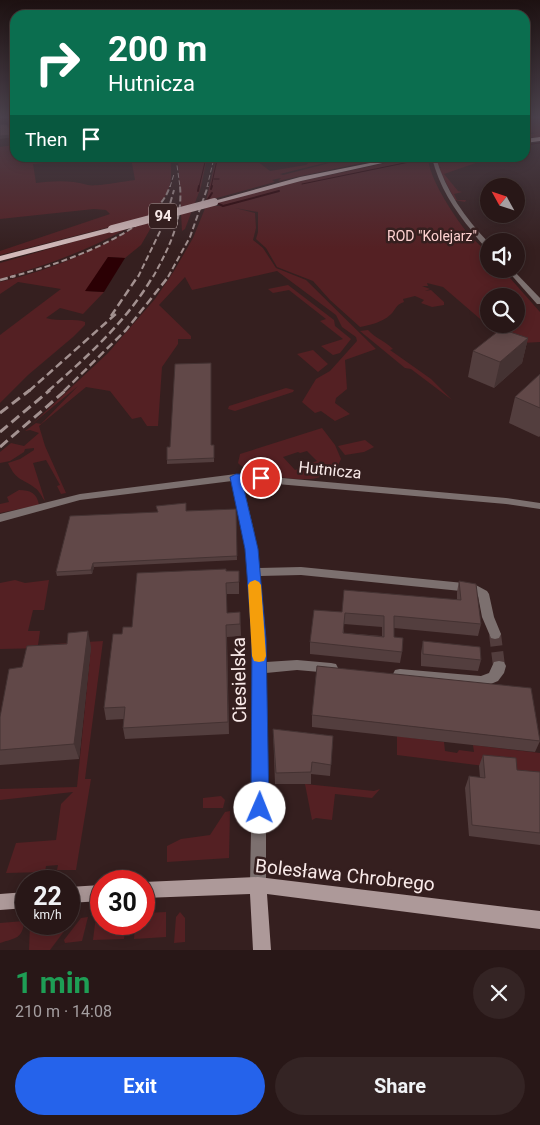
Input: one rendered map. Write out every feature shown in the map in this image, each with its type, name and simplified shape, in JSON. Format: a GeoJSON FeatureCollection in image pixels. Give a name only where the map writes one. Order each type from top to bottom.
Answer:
{"type":"FeatureCollection","features":[{"type":"Feature","properties":{"kind":"main road","name":"94"},"geometry":{"type":"LineString","coordinates":[[0,261],[300,179],[383,162]]}},
{"type":"Feature","properties":{"kind":"street"},"geometry":{"type":"LineString","coordinates":[[435,162],[438,176],[468,224],[480,237]]}},
{"type":"Feature","properties":{"kind":"street"},"geometry":{"type":"LineString","coordinates":[[517,278],[540,302]]}},
{"type":"Feature","properties":{"kind":"street","name":"Hutnicza"},"geometry":{"type":"LineString","coordinates":[[0,518],[80,497],[236,477],[525,502],[540,506]]}},
{"type":"Feature","properties":{"kind":"street","name":"Ciesielska"},"geometry":{"type":"LineString","coordinates":[[236,477],[254,572],[259,668],[258,885]]}},
{"type":"Feature","properties":{"kind":"street"},"geometry":{"type":"LineString","coordinates":[[254,572],[310,571],[474,588],[483,594],[488,617],[495,634]]}},
{"type":"Feature","properties":{"kind":"street"},"geometry":{"type":"LineString","coordinates":[[259,668],[298,665],[347,670]]}},
{"type":"Feature","properties":{"kind":"street"},"geometry":{"type":"LineString","coordinates":[[386,673],[481,682],[493,678],[498,673],[499,666]]}},
{"type":"Feature","properties":{"kind":"street"},"geometry":{"type":"LineString","coordinates":[[258,885],[262,950]]}},
{"type":"Feature","properties":{"kind":"street","name":"Bolesława Chrobrego"},"geometry":{"type":"LineString","coordinates":[[155,890],[258,885],[540,920]]}},
{"type":"Feature","properties":{"kind":"street"},"geometry":{"type":"LineString","coordinates":[[0,902],[15,901]]}},
{"type":"Feature","properties":{"kind":"green space"},"geometry":{"type":"Polygon","coordinates":[[[0,160],[55,162],[33,164],[36,183],[56,181],[92,185],[135,180],[132,162],[170,162],[171,177],[168,192],[159,205],[145,218],[0,255],[0,251],[110,214],[106,210],[94,209],[0,219],[0,160]]]}},
{"type":"Feature","properties":{"kind":"green space"},"geometry":{"type":"Polygon","coordinates":[[[178,162],[206,162],[201,187],[185,229],[182,231],[178,162]]]}},
{"type":"Feature","properties":{"kind":"green space"},"geometry":{"type":"Polygon","coordinates":[[[215,162],[258,162],[270,171],[306,165],[310,162],[329,162],[280,174],[283,175],[333,162],[366,162],[278,181],[281,178],[272,180],[275,182],[206,201],[215,162]]]}},
{"type":"Feature","properties":{"kind":"green space","name":"ROD \"Kolejarz\""},"geometry":{"type":"Polygon","coordinates":[[[390,162],[429,162],[435,182],[450,208],[466,231],[480,245],[480,278],[510,278],[519,288],[480,288],[480,319],[443,287],[427,283],[428,286],[422,286],[430,289],[425,291],[431,290],[444,302],[444,305],[432,307],[421,303],[424,300],[415,296],[403,299],[404,302],[397,306],[384,320],[360,327],[330,300],[313,281],[277,267],[266,248],[256,239],[258,212],[235,208],[255,213],[256,228],[253,240],[263,248],[276,268],[306,280],[376,349],[345,360],[347,389],[336,398],[335,403],[350,414],[335,421],[321,411],[315,413],[302,402],[316,379],[330,371],[357,341],[356,337],[342,327],[336,315],[277,271],[192,290],[185,277],[159,305],[191,336],[191,339],[178,339],[178,344],[162,367],[158,426],[147,426],[141,417],[132,419],[110,391],[86,387],[39,426],[45,446],[66,493],[61,494],[57,486],[60,485],[46,460],[33,463],[45,501],[37,489],[14,473],[8,463],[20,459],[34,450],[34,448],[25,449],[24,452],[10,461],[0,463],[0,452],[11,443],[24,446],[39,433],[30,430],[25,431],[36,423],[41,424],[78,386],[31,425],[108,353],[155,299],[174,271],[193,238],[206,206],[221,206],[216,203],[283,185],[390,162]]]}},
{"type":"Feature","properties":{"kind":"green space"},"geometry":{"type":"Polygon","coordinates":[[[478,162],[444,174],[458,191],[462,192],[454,194],[457,200],[466,200],[465,202],[455,200],[439,169],[441,167],[437,167],[437,163],[478,162]]]}},
{"type":"Feature","properties":{"kind":"green space"},"geometry":{"type":"Polygon","coordinates":[[[156,219],[141,245],[125,258],[108,257],[86,291],[104,292],[83,314],[60,308],[46,318],[81,321],[85,322],[85,325],[28,375],[0,403],[0,335],[61,289],[18,282],[0,294],[0,282],[62,263],[156,219]]]}},
{"type":"Feature","properties":{"kind":"green space"},"geometry":{"type":"Polygon","coordinates":[[[126,229],[64,257],[0,279],[0,263],[111,231],[126,229]]]}},
{"type":"Feature","properties":{"kind":"green space"},"geometry":{"type":"Polygon","coordinates":[[[288,285],[334,320],[335,326],[351,339],[340,353],[333,355],[321,346],[343,339],[320,321],[326,319],[289,290],[273,293],[268,289],[288,285]]]}},
{"type":"Feature","properties":{"kind":"green space"},"geometry":{"type":"Polygon","coordinates":[[[525,295],[540,312],[540,342],[505,344],[495,333],[525,333],[525,295]]]}},
{"type":"Feature","properties":{"kind":"green space"},"geometry":{"type":"Polygon","coordinates":[[[368,330],[393,349],[390,350],[431,379],[452,400],[411,369],[405,368],[360,331],[368,330]]]}},
{"type":"Feature","properties":{"kind":"green space"},"geometry":{"type":"Polygon","coordinates":[[[313,350],[328,364],[318,372],[297,354],[313,350]]]}},
{"type":"Feature","properties":{"kind":"green space"},"geometry":{"type":"Polygon","coordinates":[[[286,388],[294,390],[293,392],[235,411],[228,409],[229,406],[286,388]]]}},
{"type":"Feature","properties":{"kind":"green space"},"geometry":{"type":"Polygon","coordinates":[[[322,428],[335,445],[341,459],[336,470],[323,476],[313,479],[293,479],[252,471],[238,463],[240,454],[322,428]],[[307,451],[283,457],[295,470],[317,461],[307,451]]]}},
{"type":"Feature","properties":{"kind":"green space"},"geometry":{"type":"Polygon","coordinates":[[[365,440],[374,447],[364,452],[345,455],[338,446],[365,440]]]}},
{"type":"Feature","properties":{"kind":"green space"},"geometry":{"type":"Polygon","coordinates":[[[19,490],[32,493],[37,498],[39,505],[0,513],[0,504],[9,502],[7,497],[19,490]]]}},
{"type":"Feature","properties":{"kind":"green space"},"geometry":{"type":"Polygon","coordinates":[[[15,580],[25,583],[49,580],[44,610],[33,610],[28,631],[40,631],[38,645],[103,641],[85,779],[91,779],[76,870],[57,870],[58,865],[46,866],[45,870],[15,870],[15,873],[6,873],[16,843],[56,840],[61,804],[73,792],[0,800],[0,789],[77,787],[91,647],[0,649],[0,583],[15,580]]]}},
{"type":"Feature","properties":{"kind":"green space"},"geometry":{"type":"Polygon","coordinates":[[[397,736],[444,742],[445,751],[457,753],[459,750],[474,752],[473,745],[540,753],[540,773],[397,755],[397,736]]]}},
{"type":"Feature","properties":{"kind":"green space"},"geometry":{"type":"Polygon","coordinates":[[[305,784],[374,791],[380,789],[372,798],[335,794],[332,820],[316,818],[312,820],[305,784]]]}},
{"type":"Feature","properties":{"kind":"green space"},"geometry":{"type":"Polygon","coordinates":[[[221,796],[225,800],[223,808],[203,808],[203,798],[221,796]]]}},
{"type":"Feature","properties":{"kind":"green space"},"geometry":{"type":"Polygon","coordinates":[[[230,811],[229,858],[167,862],[167,846],[181,839],[210,835],[225,812],[230,811]]]}},
{"type":"Feature","properties":{"kind":"green space"},"geometry":{"type":"Polygon","coordinates":[[[155,912],[166,912],[166,937],[134,939],[134,935],[155,935],[155,912]]]}},
{"type":"Feature","properties":{"kind":"green space"},"geometry":{"type":"Polygon","coordinates":[[[180,912],[185,918],[185,942],[174,943],[176,917],[180,912]]]}},
{"type":"Feature","properties":{"kind":"green space"},"geometry":{"type":"Polygon","coordinates":[[[88,917],[82,941],[65,943],[64,940],[68,935],[80,935],[81,918],[88,917]]]}},
{"type":"Feature","properties":{"kind":"green space"},"geometry":{"type":"Polygon","coordinates":[[[15,922],[15,935],[20,935],[0,943],[0,923],[15,922]]]}},
{"type":"Feature","properties":{"kind":"green space"},"geometry":{"type":"Polygon","coordinates":[[[30,935],[61,935],[50,950],[29,950],[30,935]]]}},
{"type":"Feature","properties":{"kind":"green space"},"geometry":{"type":"Polygon","coordinates":[[[94,935],[125,935],[124,939],[93,940],[94,935]]]}},
{"type":"Feature","properties":{"kind":"shaded area"},"geometry":{"type":"Polygon","coordinates":[[[108,257],[125,258],[104,292],[85,291],[108,257]]]}},
{"type":"Feature","properties":{"kind":"building"},"geometry":{"type":"Polygon","coordinates":[[[496,333],[513,333],[528,338],[500,362],[473,351],[496,333]]]}},
{"type":"Feature","properties":{"kind":"building"},"geometry":{"type":"Polygon","coordinates":[[[211,363],[211,445],[214,445],[214,458],[167,460],[167,447],[170,447],[175,364],[211,363]]]}},
{"type":"Feature","properties":{"kind":"building"},"geometry":{"type":"Polygon","coordinates":[[[540,374],[540,408],[515,397],[540,374]]]}},
{"type":"Feature","properties":{"kind":"building"},"geometry":{"type":"Polygon","coordinates":[[[186,503],[186,511],[236,509],[237,556],[93,563],[91,570],[56,572],[70,516],[158,512],[156,506],[186,503]]]}},
{"type":"Feature","properties":{"kind":"building"},"geometry":{"type":"Polygon","coordinates":[[[226,569],[226,571],[239,571],[239,582],[226,583],[227,613],[240,612],[240,624],[226,625],[228,722],[123,728],[125,707],[104,708],[113,634],[122,634],[123,627],[132,627],[137,573],[226,569]]]}},
{"type":"Feature","properties":{"kind":"building"},"geometry":{"type":"Polygon","coordinates":[[[459,581],[476,584],[481,624],[394,616],[394,637],[403,638],[402,652],[310,642],[314,610],[342,612],[344,590],[461,600],[459,581]],[[345,613],[343,633],[384,637],[384,616],[345,613]]]}},
{"type":"Feature","properties":{"kind":"building"},"geometry":{"type":"Polygon","coordinates":[[[88,631],[74,744],[0,750],[0,717],[9,669],[22,667],[27,646],[67,644],[68,633],[88,631]]]}},
{"type":"Feature","properties":{"kind":"building"},"geometry":{"type":"Polygon","coordinates":[[[423,641],[480,647],[481,660],[423,654],[423,641]]]}},
{"type":"Feature","properties":{"kind":"building"},"geometry":{"type":"Polygon","coordinates":[[[317,666],[531,688],[540,741],[312,715],[317,666]]]}},
{"type":"Feature","properties":{"kind":"building"},"geometry":{"type":"Polygon","coordinates":[[[273,729],[333,736],[331,765],[312,762],[311,772],[276,773],[273,729]]]}},
{"type":"Feature","properties":{"kind":"building"},"geometry":{"type":"Polygon","coordinates":[[[483,755],[516,758],[517,770],[540,772],[540,833],[472,825],[469,776],[485,778],[483,755]]]}},
{"type":"Feature","properties":{"kind":"waterway"},"geometry":{"type":"LineString","coordinates":[[199,187],[205,162]]}},
{"type":"Feature","properties":{"kind":"waterway"},"geometry":{"type":"LineString","coordinates":[[211,187],[217,162]]}},
{"type":"Feature","properties":{"kind":"waterway"},"geometry":{"type":"LineString","coordinates":[[302,184],[409,162]]}},
{"type":"Feature","properties":{"kind":"waterway"},"geometry":{"type":"LineString","coordinates":[[214,179],[219,179]]}},
{"type":"Feature","properties":{"kind":"waterway"},"geometry":{"type":"LineString","coordinates":[[198,191],[199,186]]}},
{"type":"Feature","properties":{"kind":"waterway"},"geometry":{"type":"LineString","coordinates":[[219,204],[223,206],[279,191]]}},
{"type":"Feature","properties":{"kind":"waterway"},"geometry":{"type":"LineString","coordinates":[[207,201],[212,193]]}},
{"type":"Feature","properties":{"kind":"tunnel"},"geometry":{"type":"LineString","coordinates":[[495,634],[499,666]]}},
{"type":"Feature","properties":{"kind":"railway"},"geometry":{"type":"LineString","coordinates":[[177,162],[180,187]]}},
{"type":"Feature","properties":{"kind":"railway"},"geometry":{"type":"LineString","coordinates":[[207,187],[213,162]]}},
{"type":"Feature","properties":{"kind":"railway"},"geometry":{"type":"LineString","coordinates":[[170,187],[174,174]]}},
{"type":"Feature","properties":{"kind":"railway"},"geometry":{"type":"LineString","coordinates":[[10,277],[76,256],[125,233],[161,203],[170,186]]}},
{"type":"Feature","properties":{"kind":"railway"},"geometry":{"type":"LineString","coordinates":[[168,277],[190,237],[208,186]]}},
{"type":"Feature","properties":{"kind":"railway"},"geometry":{"type":"LineString","coordinates":[[153,277],[174,233],[179,210],[180,187]]}},
{"type":"Feature","properties":{"kind":"railway"},"geometry":{"type":"LineString","coordinates":[[138,277],[165,221],[174,190]]}},
{"type":"Feature","properties":{"kind":"railway"},"geometry":{"type":"LineString","coordinates":[[0,280],[15,276]]}},
{"type":"Feature","properties":{"kind":"railway"},"geometry":{"type":"LineString","coordinates":[[111,316],[138,276]]}},
{"type":"Feature","properties":{"kind":"railway"},"geometry":{"type":"LineString","coordinates":[[48,391],[91,352],[119,323],[153,276]]}},
{"type":"Feature","properties":{"kind":"railway"},"geometry":{"type":"LineString","coordinates":[[64,391],[126,330],[169,276]]}},
{"type":"Feature","properties":{"kind":"railway"},"geometry":{"type":"LineString","coordinates":[[29,391],[118,312]]}},
{"type":"Feature","properties":{"kind":"railway"},"geometry":{"type":"LineString","coordinates":[[0,413],[30,390]]}},
{"type":"Feature","properties":{"kind":"railway"},"geometry":{"type":"LineString","coordinates":[[0,432],[50,390]]}},
{"type":"Feature","properties":{"kind":"railway"},"geometry":{"type":"LineString","coordinates":[[0,447],[66,390]]}},
{"type":"Feature","properties":{"kind":"slow traffic"},"geometry":{"type":"LineString","coordinates":[[255,585],[259,656]]}},
{"type":"Feature","properties":{"kind":"route"},"geometry":{"type":"LineString","coordinates":[[260,808],[259,639],[251,549],[236,477],[261,478]]}}]}
